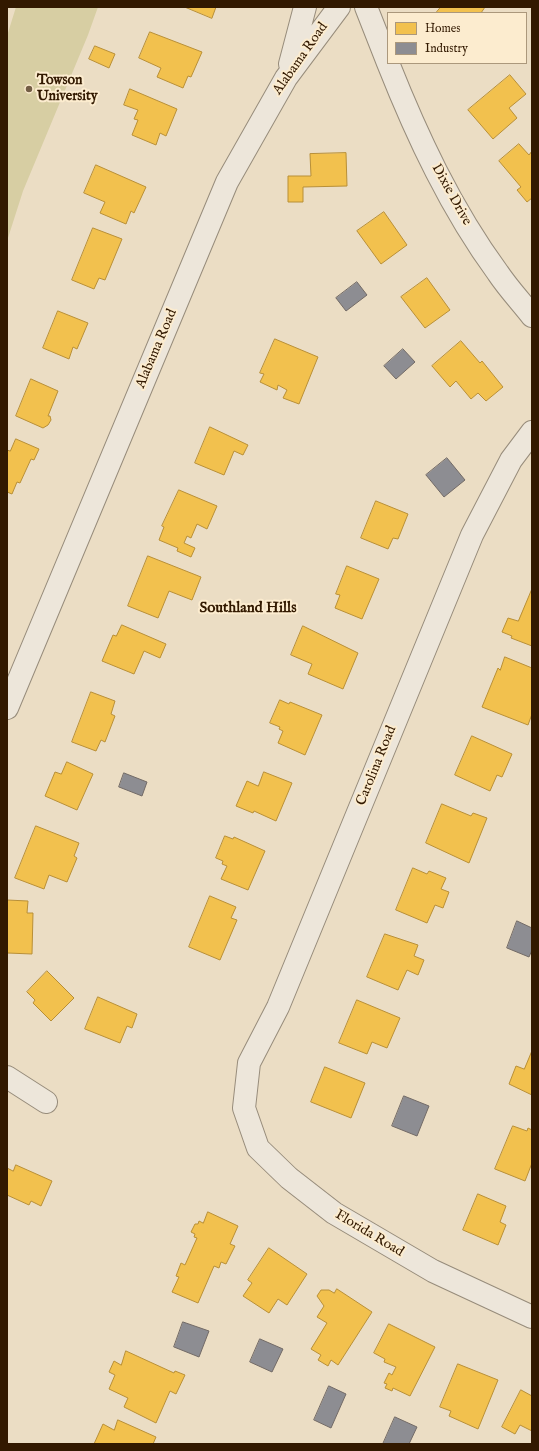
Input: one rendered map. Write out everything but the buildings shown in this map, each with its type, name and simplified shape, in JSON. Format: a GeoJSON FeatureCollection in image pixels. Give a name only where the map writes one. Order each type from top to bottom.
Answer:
{"type":"FeatureCollection","features":[{"type":"Feature","properties":{"kind":"street"},"geometry":{"type":"LineString","coordinates":[[286,78],[305,7]]}},
{"type":"Feature","properties":{"kind":"street","name":"Alabama Road"},"geometry":{"type":"LineString","coordinates":[[7,708],[227,182],[286,78],[339,7]]}},
{"type":"Feature","properties":{"kind":"street","name":"Dixie Drive"},"geometry":{"type":"LineString","coordinates":[[366,7],[387,60]]}},
{"type":"Feature","properties":{"kind":"street","name":"Dixie Drive"},"geometry":{"type":"LineString","coordinates":[[388,64],[413,125],[452,200],[497,272],[532,316]]}},
{"type":"Feature","properties":{"kind":"street","name":"Carolina Road"},"geometry":{"type":"LineString","coordinates":[[244,1108],[249,1063],[278,1007],[472,535],[511,460],[532,432]]}},
{"type":"Feature","properties":{"kind":"street"},"geometry":{"type":"LineString","coordinates":[[7,1077],[46,1102]]}},
{"type":"Feature","properties":{"kind":"street","name":"Florida Road"},"geometry":{"type":"LineString","coordinates":[[244,1108],[258,1148],[289,1178],[334,1213],[432,1271],[532,1317]]}},
{"type":"Feature","properties":{"kind":"shaded area","name":"Towson University"},"geometry":{"type":"Polygon","coordinates":[[[16,7],[98,7],[88,35],[23,191],[7,241],[7,36],[16,7]]]}},
{"type":"Feature","properties":{"kind":"place","name":"Towson University"},"geometry":{"type":"Point","coordinates":[29,89]}},
{"type":"Feature","properties":{"kind":"district","name":"Southland Hills"},"geometry":{"type":"Point","coordinates":[248,609]}}]}
